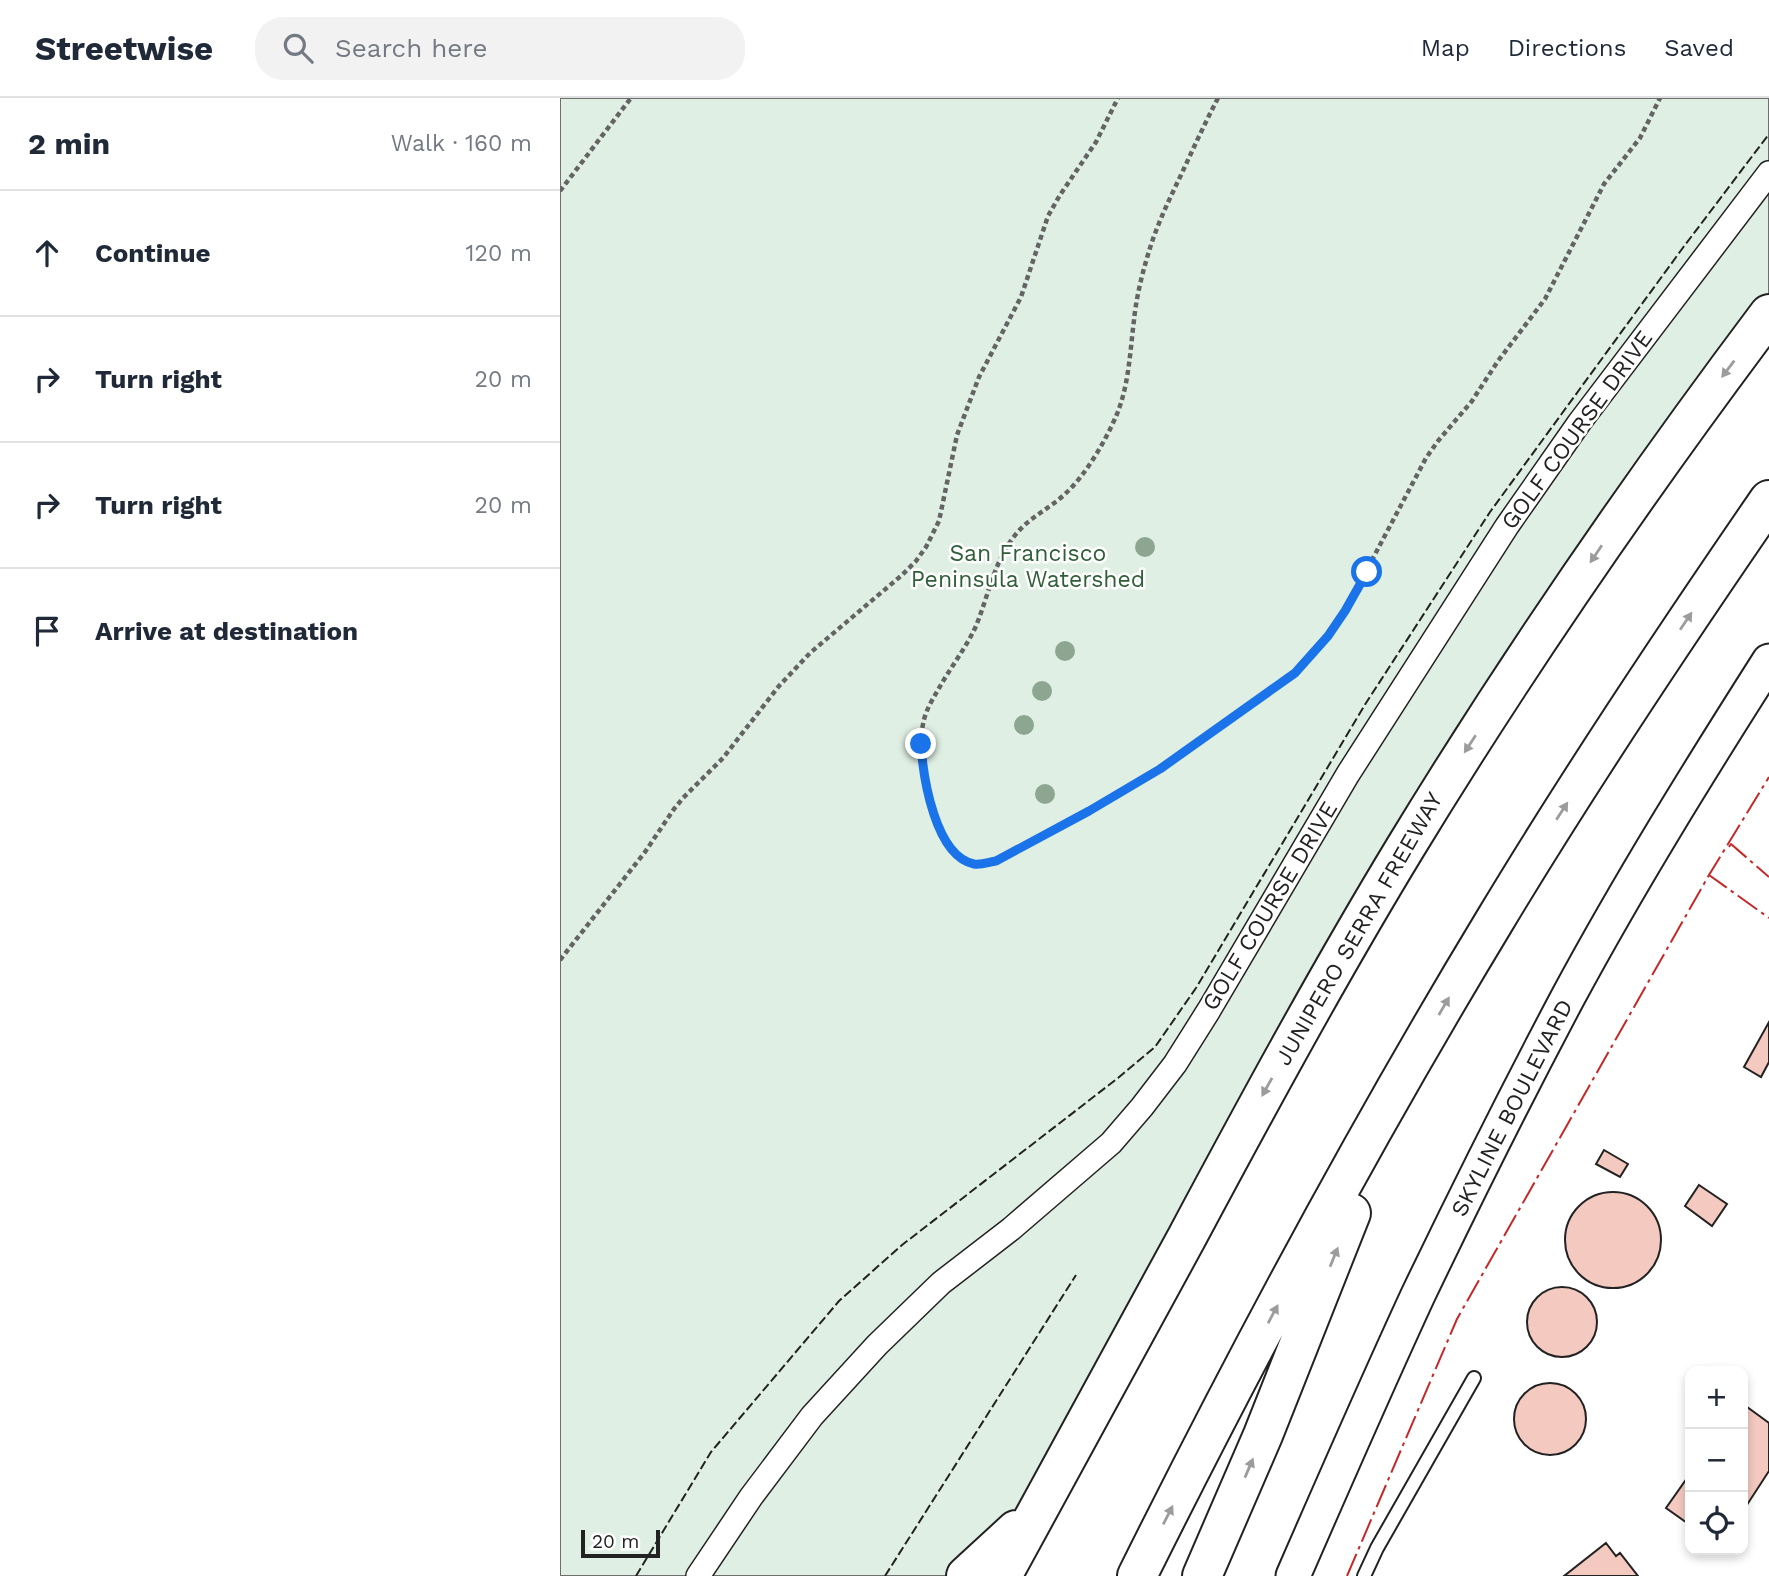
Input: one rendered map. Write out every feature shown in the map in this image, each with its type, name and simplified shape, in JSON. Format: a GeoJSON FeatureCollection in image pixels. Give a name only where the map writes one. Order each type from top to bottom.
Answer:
{"type":"FeatureCollection","features":[{"type":"Feature","properties":{"kind":"highway","name":"JUNIPERO SERRA FREEWAY"},"geometry":{"type":"LineString","coordinates":[[1002,1576],[1285,1056],[1352,937],[1428,811],[1565,599],[1663,458],[1769,314]]}},
{"type":"Feature","properties":{"kind":"highway"},"geometry":{"type":"LineString","coordinates":[[1137,1576],[1260,1339],[1410,1065],[1495,919],[1655,667],[1769,500]]}},
{"type":"Feature","properties":{"kind":"highway"},"geometry":{"type":"LineString","coordinates":[[1202,1576],[1263,1435],[1410,1065]]}},
{"type":"Feature","properties":{"kind":"highway"},"geometry":{"type":"LineString","coordinates":[[966,1576],[1038,1510]]}},
{"type":"Feature","properties":{"kind":"main road","name":"SKYLINE BOULEVARD"},"geometry":{"type":"LineString","coordinates":[[1293,1576],[1418,1297],[1518,1094],[1633,883],[1707,758],[1769,661]]}},
{"type":"Feature","properties":{"kind":"street","name":"GOLF COURSE DRIVE"},"geometry":{"type":"LineString","coordinates":[[698,1576],[751,1497],[812,1416],[877,1345],[941,1283],[1011,1229],[1111,1143],[1175,1064],[1348,774],[1507,526],[1579,423],[1769,173]]}},
{"type":"Feature","properties":{"kind":"lane"},"geometry":{"type":"LineString","coordinates":[[1364,1576],[1377,1548],[1474,1378]]}},
{"type":"Feature","properties":{"kind":"path"},"geometry":{"type":"LineString","coordinates":[[560,191],[631,98]]}},
{"type":"Feature","properties":{"kind":"path"},"geometry":{"type":"LineString","coordinates":[[560,960],[645,852],[674,809],[723,758],[794,669],[826,638],[902,575],[926,547],[939,521],[957,435],[979,377],[1021,297],[1048,216],[1096,142],[1118,98]]}},
{"type":"Feature","properties":{"kind":"path"},"geometry":{"type":"LineString","coordinates":[[1218,98],[1160,220],[1146,259],[1134,318],[1126,387],[1115,417],[1078,479],[1065,494],[1025,523],[1004,550],[976,625],[938,688],[923,723],[923,768],[935,817],[944,838],[956,852],[973,864],[996,861],[1132,787],[1264,697],[1295,673],[1311,656],[1345,611],[1426,458],[1472,401],[1498,361],[1545,299],[1604,184],[1640,138],[1660,98]]}},
{"type":"Feature","properties":{"kind":"green space","name":"San Francisco Peninsula Watershed"},"geometry":{"type":"Polygon","coordinates":[[[560,98],[1769,98],[1769,314],[1655,469],[987,1576],[560,1576],[560,98]]]}},
{"type":"Feature","properties":{"kind":"building"},"geometry":{"type":"Polygon","coordinates":[[[1769,1022],[1769,1062],[1761,1077],[1744,1067],[1769,1022]]]}},
{"type":"Feature","properties":{"kind":"building"},"geometry":{"type":"Polygon","coordinates":[[[1604,1150],[1628,1164],[1620,1177],[1596,1164],[1604,1150]]]}},
{"type":"Feature","properties":{"kind":"building"},"geometry":{"type":"Polygon","coordinates":[[[1699,1185],[1727,1204],[1712,1226],[1685,1206],[1699,1185]]]}},
{"type":"Feature","properties":{"kind":"building"},"geometry":{"type":"Polygon","coordinates":[[[1613,1192],[1631,1196],[1647,1206],[1657,1222],[1661,1240],[1657,1258],[1647,1274],[1631,1284],[1613,1288],[1595,1284],[1579,1274],[1569,1258],[1565,1240],[1569,1222],[1579,1206],[1595,1196],[1613,1192]]]}},
{"type":"Feature","properties":{"kind":"building"},"geometry":{"type":"Polygon","coordinates":[[[1569,1287],[1582,1293],[1591,1302],[1595,1308],[1595,1336],[1587,1347],[1576,1355],[1555,1357],[1537,1347],[1529,1336],[1527,1315],[1537,1297],[1548,1289],[1569,1287]]]}},
{"type":"Feature","properties":{"kind":"building"},"geometry":{"type":"Polygon","coordinates":[[[1550,1383],[1570,1389],[1580,1399],[1586,1419],[1580,1439],[1570,1449],[1550,1455],[1530,1449],[1520,1439],[1514,1419],[1520,1399],[1530,1389],[1550,1383]]]}},
{"type":"Feature","properties":{"kind":"building"},"geometry":{"type":"Polygon","coordinates":[[[1748,1408],[1769,1423],[1769,1471],[1748,1503],[1748,1408]]]}},
{"type":"Feature","properties":{"kind":"building"},"geometry":{"type":"Polygon","coordinates":[[[1685,1481],[1685,1521],[1666,1508],[1685,1481]]]}},
{"type":"Feature","properties":{"kind":"building"},"geometry":{"type":"Polygon","coordinates":[[[1606,1543],[1616,1556],[1620,1553],[1638,1576],[1564,1576],[1606,1543]]]}},
{"type":"Feature","properties":{"kind":"fence"},"geometry":{"type":"LineString","coordinates":[[636,1576],[711,1452],[839,1301],[902,1245],[1155,1047],[1196,988],[1366,703],[1490,512],[1769,134]]}},
{"type":"Feature","properties":{"kind":"fence"},"geometry":{"type":"LineString","coordinates":[[885,1576],[1076,1275]]}},
{"type":"Feature","properties":{"kind":"power"},"geometry":{"type":"LineString","coordinates":[[1347,1576],[1457,1319],[1709,875],[1769,777]]}},
{"type":"Feature","properties":{"kind":"power"},"geometry":{"type":"LineString","coordinates":[[1729,847],[1731,844],[1769,877]]}},
{"type":"Feature","properties":{"kind":"power"},"geometry":{"type":"LineString","coordinates":[[1710,873],[1709,875],[1769,918]]}},
{"type":"Feature","properties":{"kind":"route"},"geometry":{"type":"LineString","coordinates":[[921,744],[928,792],[944,838],[956,852],[973,864],[996,861],[1132,787],[1295,673],[1328,636],[1367,572]]}}]}
